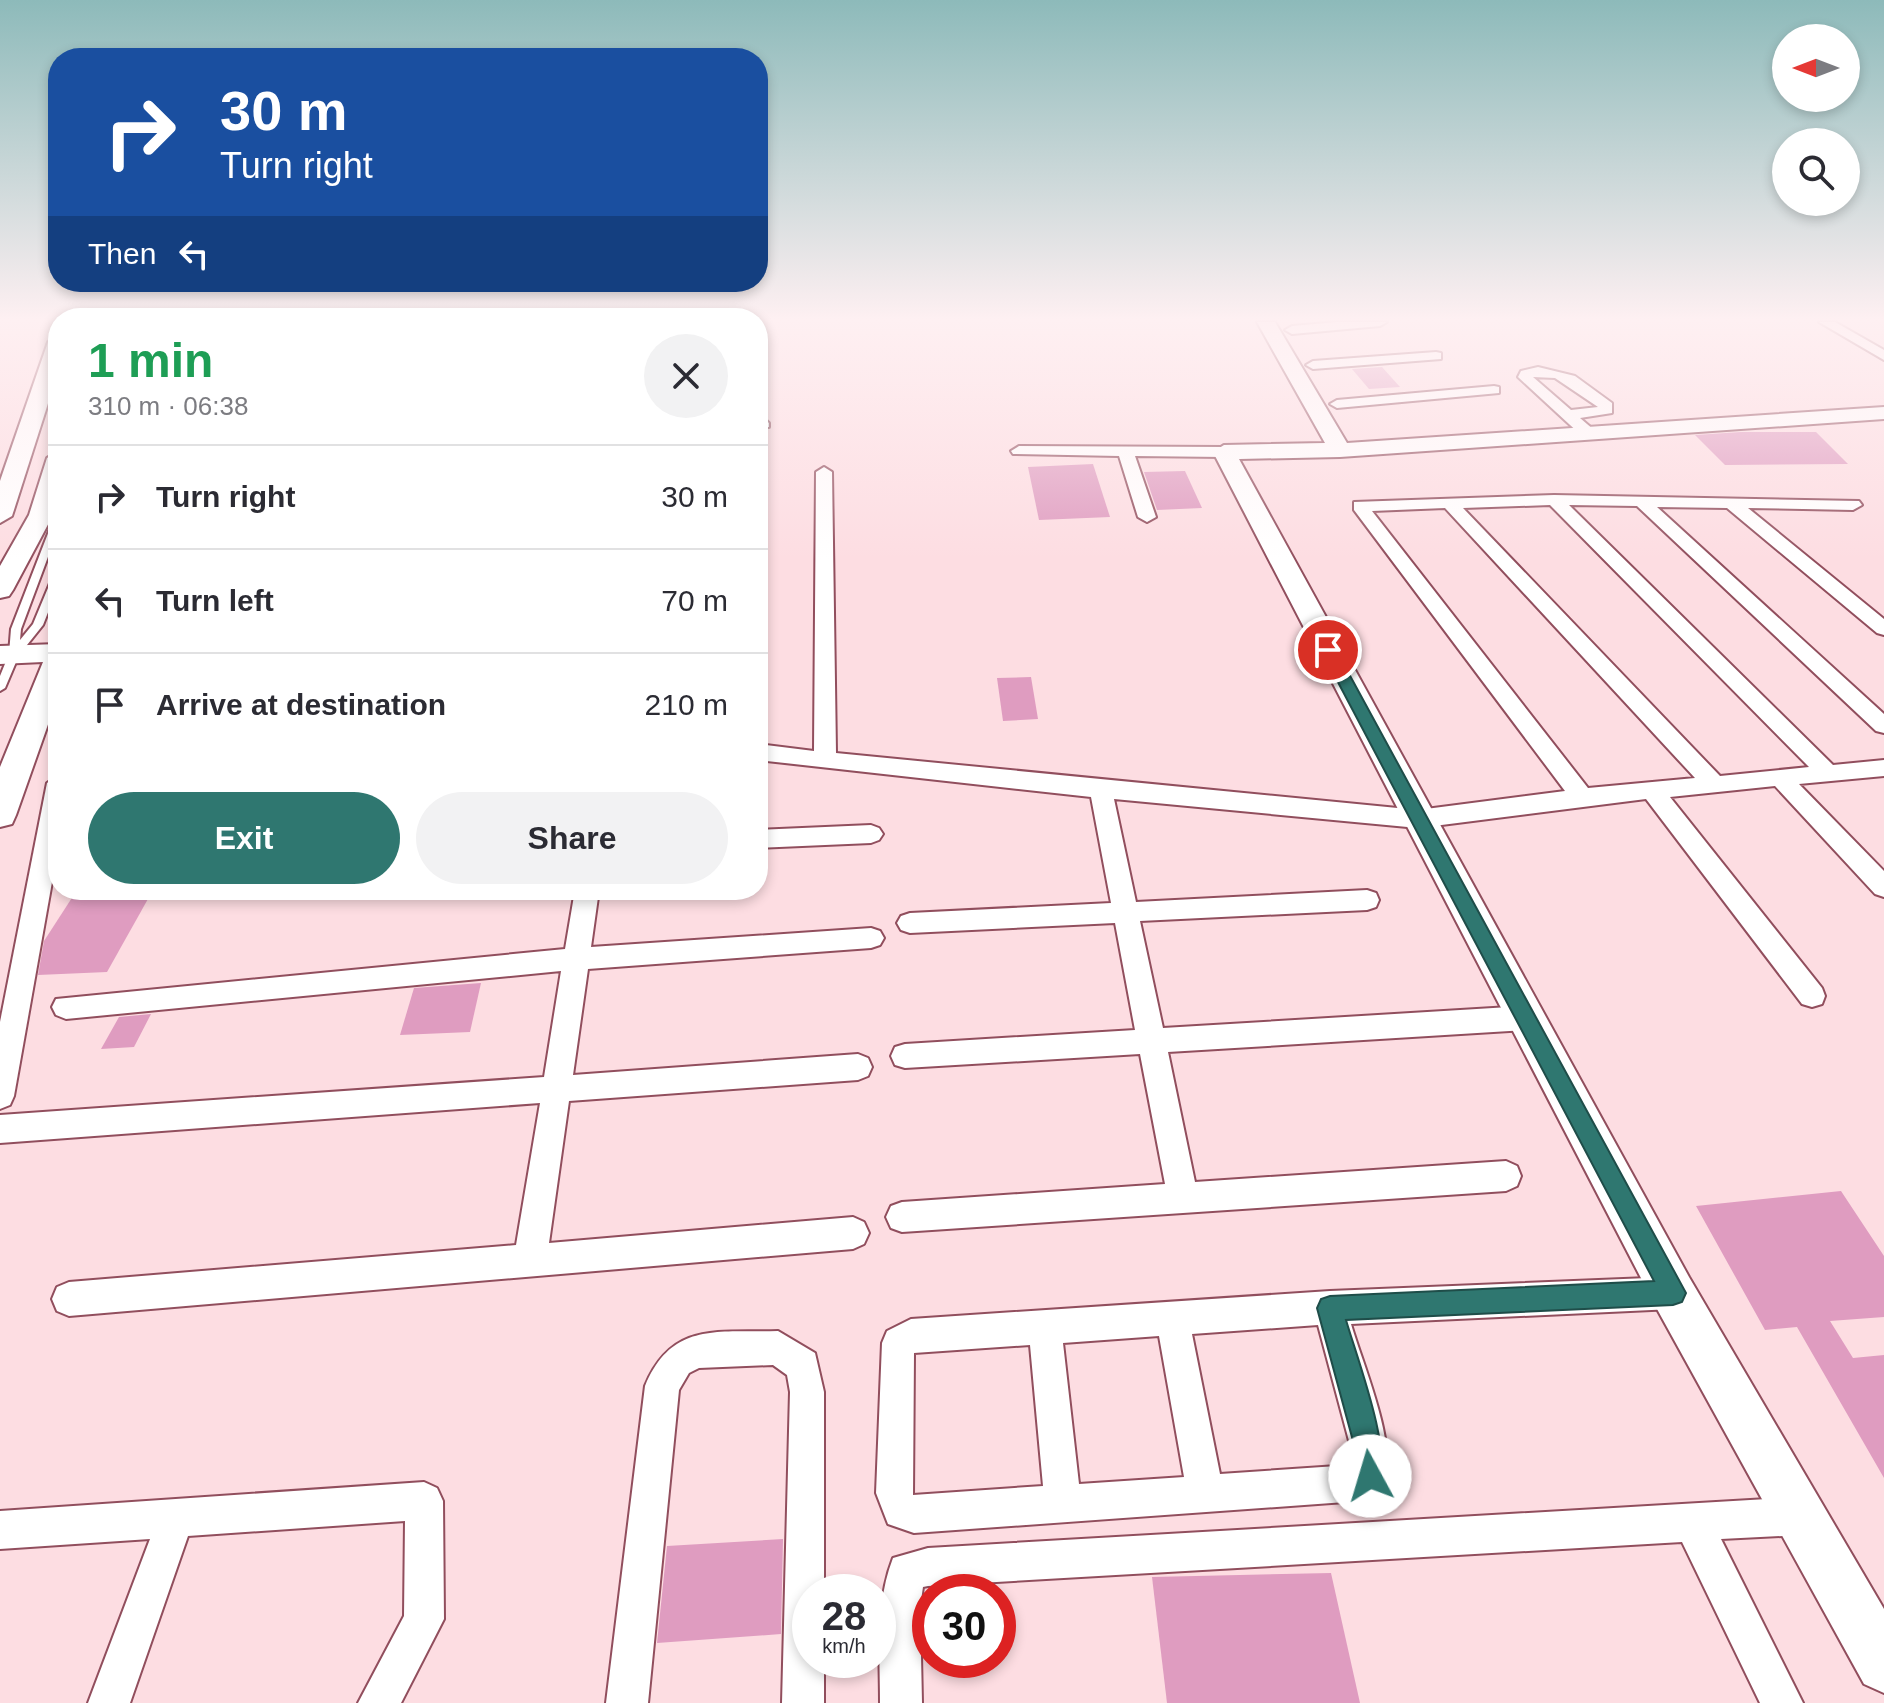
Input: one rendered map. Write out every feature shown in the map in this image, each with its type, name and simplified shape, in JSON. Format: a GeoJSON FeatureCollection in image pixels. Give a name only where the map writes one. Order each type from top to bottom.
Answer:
{"type":"FeatureCollection","features":[{"type":"Feature","properties":{"kind":"street"},"geometry":{"type":"LineString","coordinates":[[0,516],[38,401]]}},
{"type":"Feature","properties":{"kind":"street"},"geometry":{"type":"LineString","coordinates":[[1319,401],[1351,449]]}},
{"type":"Feature","properties":{"kind":"street"},"geometry":{"type":"LineString","coordinates":[[1351,449],[1337,404],[1365,401]]}},
{"type":"Feature","properties":{"kind":"street"},"geometry":{"type":"LineString","coordinates":[[1553,401],[1578,424]]}},
{"type":"Feature","properties":{"kind":"street"},"geometry":{"type":"LineString","coordinates":[[1578,424],[1602,412],[1607,406],[1601,401]]}},
{"type":"Feature","properties":{"kind":"street"},"geometry":{"type":"LineString","coordinates":[[1019,451],[1351,449],[1578,424],[1884,413]]}},
{"type":"Feature","properties":{"kind":"street"},"geometry":{"type":"LineString","coordinates":[[1126,452],[1147,517]]}},
{"type":"Feature","properties":{"kind":"street"},"geometry":{"type":"LineString","coordinates":[[1224,452],[1673,1293],[1884,1664]]}},
{"type":"Feature","properties":{"kind":"street"},"geometry":{"type":"LineString","coordinates":[[824,472],[825,759]]}},
{"type":"Feature","properties":{"kind":"street"},"geometry":{"type":"LineString","coordinates":[[0,590],[41,515],[48,492]]}},
{"type":"Feature","properties":{"kind":"street"},"geometry":{"type":"LineString","coordinates":[[1582,797],[1360,506],[1554,500],[1853,505]]}},
{"type":"Feature","properties":{"kind":"street"},"geometry":{"type":"LineString","coordinates":[[1554,500],[1827,772]]}},
{"type":"Feature","properties":{"kind":"street"},"geometry":{"type":"LineString","coordinates":[[1641,501],[1884,726]]}},
{"type":"Feature","properties":{"kind":"street"},"geometry":{"type":"LineString","coordinates":[[1730,502],[1884,629]]}},
{"type":"Feature","properties":{"kind":"street"},"geometry":{"type":"LineString","coordinates":[[1449,503],[1715,785]]}},
{"type":"Feature","properties":{"kind":"street"},"geometry":{"type":"LineString","coordinates":[[7,654],[48,653]]}},
{"type":"Feature","properties":{"kind":"street"},"geometry":{"type":"LineString","coordinates":[[0,815],[14,740],[48,693]]}},
{"type":"Feature","properties":{"kind":"street"},"geometry":{"type":"LineString","coordinates":[[768,753],[1101,790],[1418,819],[1582,797],[1884,768]]}},
{"type":"Feature","properties":{"kind":"street"},"geometry":{"type":"LineString","coordinates":[[1780,778],[1884,887]]}},
{"type":"Feature","properties":{"kind":"street"},"geometry":{"type":"LineString","coordinates":[[1101,790],[1183,1198]]}},
{"type":"Feature","properties":{"kind":"street"},"geometry":{"type":"LineString","coordinates":[[1652,790],[1812,996]]}},
{"type":"Feature","properties":{"kind":"street"},"geometry":{"type":"LineString","coordinates":[[768,839],[871,834]]}},
{"type":"Feature","properties":{"kind":"street"},"geometry":{"type":"LineString","coordinates":[[0,1096],[48,837]]}},
{"type":"Feature","properties":{"kind":"street"},"geometry":{"type":"LineString","coordinates":[[530,1261],[585,900]]}},
{"type":"Feature","properties":{"kind":"street"},"geometry":{"type":"LineString","coordinates":[[910,923],[1367,900]]}},
{"type":"Feature","properties":{"kind":"street"},"geometry":{"type":"LineString","coordinates":[[66,1007],[576,959],[871,938]]}},
{"type":"Feature","properties":{"kind":"street"},"geometry":{"type":"LineString","coordinates":[[905,1056],[1527,1018]]}},
{"type":"Feature","properties":{"kind":"street"},"geometry":{"type":"LineString","coordinates":[[0,1129],[557,1086],[858,1067]]}},
{"type":"Feature","properties":{"kind":"street"},"geometry":{"type":"LineString","coordinates":[[902,1217],[1506,1176]]}},
{"type":"Feature","properties":{"kind":"street"},"geometry":{"type":"LineString","coordinates":[[69,1299],[853,1233]]}},
{"type":"Feature","properties":{"kind":"street"},"geometry":{"type":"LineString","coordinates":[[1330,1308],[1370,1452],[1370,1476],[1359,1483],[914,1514],[901,1511],[894,1493],[899,1343],[911,1336],[1045,1330],[1330,1308],[1673,1293]]}},
{"type":"Feature","properties":{"kind":"street"},"geometry":{"type":"LineString","coordinates":[[1173,1321],[1205,1493]]}},
{"type":"Feature","properties":{"kind":"street"},"geometry":{"type":"LineString","coordinates":[[1045,1330],[1063,1503]]}},
{"type":"Feature","properties":{"kind":"street"},"geometry":{"type":"LineString","coordinates":[[627,1703],[662,1386],[677,1361],[697,1351],[778,1348],[803,1365],[807,1392],[803,1703]]}},
{"type":"Feature","properties":{"kind":"street"},"geometry":{"type":"LineString","coordinates":[[0,1530],[424,1501],[424,1619],[379,1703]]}},
{"type":"Feature","properties":{"kind":"street"},"geometry":{"type":"LineString","coordinates":[[901,1703],[900,1607],[907,1572],[1801,1516]]}},
{"type":"Feature","properties":{"kind":"street"},"geometry":{"type":"LineString","coordinates":[[109,1703],[176,1518]]}},
{"type":"Feature","properties":{"kind":"street"},"geometry":{"type":"LineString","coordinates":[[1692,1522],[1782,1703]]}},
{"type":"Feature","properties":{"kind":"lane"},"geometry":{"type":"LineString","coordinates":[[0,688],[7,654],[48,544]]}},
{"type":"Feature","properties":{"kind":"lane"},"geometry":{"type":"LineString","coordinates":[[7,654],[38,625],[48,600]]}},
{"type":"Feature","properties":{"kind":"building"},"geometry":{"type":"Polygon","coordinates":[[[1816,432],[1848,464],[1725,465],[1695,435],[1816,432]]]}},
{"type":"Feature","properties":{"kind":"building"},"geometry":{"type":"Polygon","coordinates":[[[1093,464],[1110,517],[1039,520],[1028,467],[1093,464]]]}},
{"type":"Feature","properties":{"kind":"building"},"geometry":{"type":"Polygon","coordinates":[[[1185,471],[1202,508],[1157,510],[1144,472],[1185,471]]]}},
{"type":"Feature","properties":{"kind":"building"},"geometry":{"type":"Polygon","coordinates":[[[1031,677],[1038,719],[1003,721],[997,678],[1031,677]]]}},
{"type":"Feature","properties":{"kind":"building"},"geometry":{"type":"Polygon","coordinates":[[[71,900],[147,900],[107,972],[38,975],[44,941],[71,900]]]}},
{"type":"Feature","properties":{"kind":"building"},"geometry":{"type":"Polygon","coordinates":[[[481,983],[470,1032],[400,1035],[414,988],[481,983]]]}},
{"type":"Feature","properties":{"kind":"building"},"geometry":{"type":"Polygon","coordinates":[[[151,1014],[134,1047],[101,1049],[119,1017],[151,1014]]]}},
{"type":"Feature","properties":{"kind":"building"},"geometry":{"type":"Polygon","coordinates":[[[1841,1191],[1884,1256],[1884,1317],[1830,1321],[1853,1358],[1884,1355],[1884,1478],[1797,1327],[1765,1330],[1696,1206],[1841,1191]]]}},
{"type":"Feature","properties":{"kind":"building"},"geometry":{"type":"Polygon","coordinates":[[[783,1539],[781,1634],[657,1643],[667,1546],[783,1539]]]}},
{"type":"Feature","properties":{"kind":"building"},"geometry":{"type":"Polygon","coordinates":[[[1331,1573],[1360,1703],[1167,1703],[1152,1577],[1331,1573]]]}},
{"type":"Feature","properties":{"kind":"route"},"geometry":{"type":"LineString","coordinates":[[1328,650],[1598,1148],[1673,1293],[1330,1308],[1370,1452],[1370,1476]]}}]}
